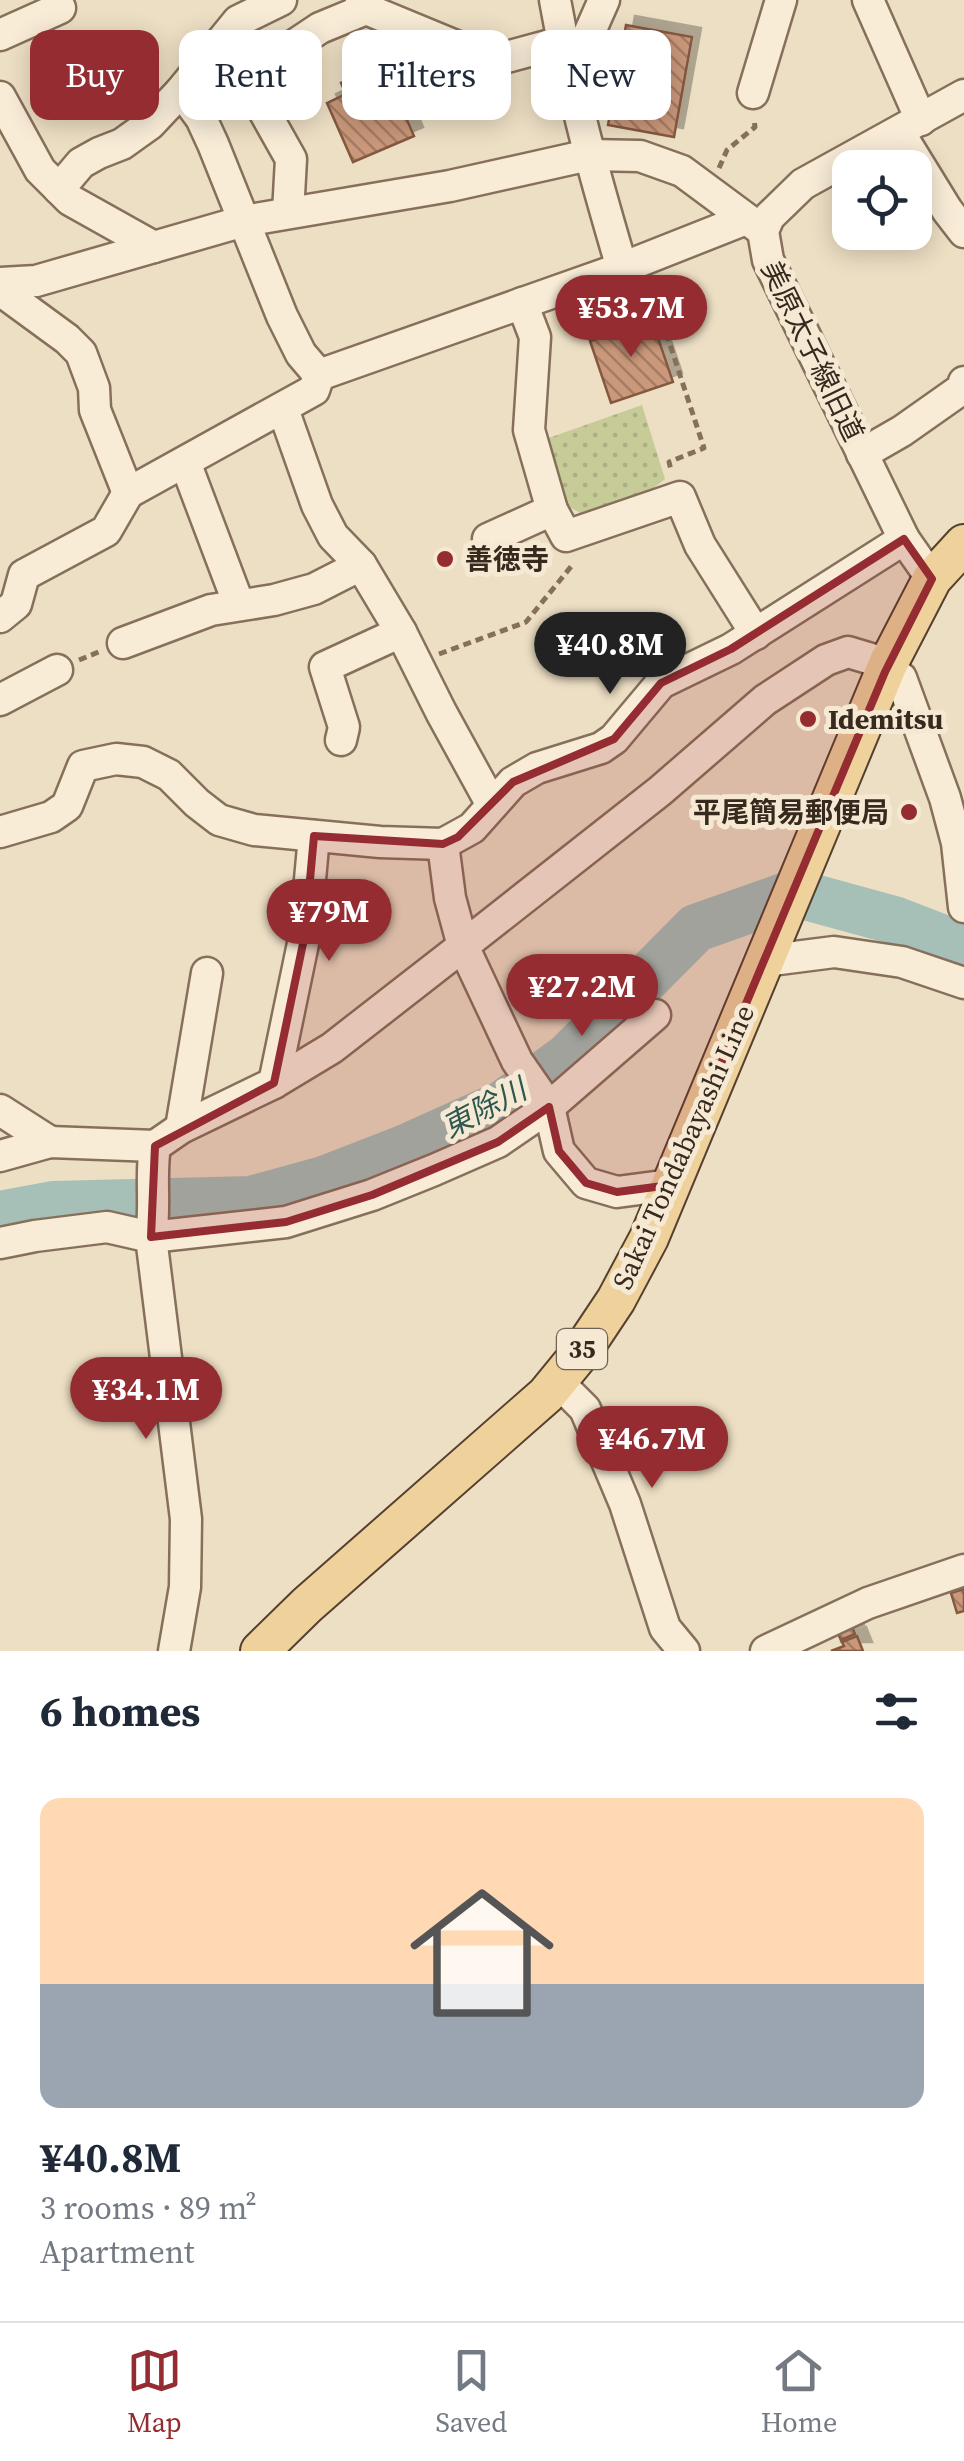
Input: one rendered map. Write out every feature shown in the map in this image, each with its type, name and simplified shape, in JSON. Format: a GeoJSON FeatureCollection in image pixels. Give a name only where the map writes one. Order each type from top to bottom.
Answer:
{"type":"FeatureCollection","features":[{"type":"Feature","properties":{"kind":"main road","name":"Sakai Tondabayashi Line"},"geometry":{"type":"LineString","coordinates":[[260,1651],[546,1395],[616,1300],[649,1238],[886,668],[948,583],[964,544]]}},
{"type":"Feature","properties":{"kind":"street"},"geometry":{"type":"LineString","coordinates":[[233,10],[281,0]]}},
{"type":"Feature","properties":{"kind":"street"},"geometry":{"type":"LineString","coordinates":[[416,0],[422,30]]}},
{"type":"Feature","properties":{"kind":"street"},"geometry":{"type":"LineString","coordinates":[[555,0],[560,30]]}},
{"type":"Feature","properties":{"kind":"street"},"geometry":{"type":"LineString","coordinates":[[591,30],[604,0]]}},
{"type":"Feature","properties":{"kind":"street"},"geometry":{"type":"LineString","coordinates":[[753,93],[781,0]]}},
{"type":"Feature","properties":{"kind":"street"},"geometry":{"type":"LineString","coordinates":[[868,0],[910,126],[959,218]]}},
{"type":"Feature","properties":{"kind":"street"},"geometry":{"type":"LineString","coordinates":[[288,214],[291,159],[264,111],[261,98],[296,44],[364,4],[417,30]]}},
{"type":"Feature","properties":{"kind":"street"},"geometry":{"type":"LineString","coordinates":[[0,35],[60,8]]}},
{"type":"Feature","properties":{"kind":"street"},"geometry":{"type":"LineString","coordinates":[[59,189],[82,163],[122,144],[150,124],[179,94]]}},
{"type":"Feature","properties":{"kind":"street","name":"美原太子線旧道"},"geometry":{"type":"LineString","coordinates":[[948,583],[904,539],[748,221],[769,217],[803,184],[964,95]]}},
{"type":"Feature","properties":{"kind":"street"},"geometry":{"type":"LineString","coordinates":[[1,100],[40,170],[70,200],[154,247]]}},
{"type":"Feature","properties":{"kind":"street"},"geometry":{"type":"LineString","coordinates":[[202,120],[282,316],[301,354],[320,375]]}},
{"type":"Feature","properties":{"kind":"street"},"geometry":{"type":"LineString","coordinates":[[581,120],[589,155],[632,264]]}},
{"type":"Feature","properties":{"kind":"street"},"geometry":{"type":"LineString","coordinates":[[0,287],[36,281],[244,221],[450,186],[589,155],[640,156],[682,171],[748,221]]}},
{"type":"Feature","properties":{"kind":"street"},"geometry":{"type":"LineString","coordinates":[[0,617],[16,604],[24,574],[106,531],[128,494],[314,390],[320,375],[748,221]]}},
{"type":"Feature","properties":{"kind":"street"},"geometry":{"type":"LineString","coordinates":[[0,287],[81,353],[94,388],[96,410],[128,494]]}},
{"type":"Feature","properties":{"kind":"street"},"geometry":{"type":"LineString","coordinates":[[522,302],[535,337],[529,430],[559,522]]}},
{"type":"Feature","properties":{"kind":"street"},"geometry":{"type":"LineString","coordinates":[[862,454],[963,388],[964,382]]}},
{"type":"Feature","properties":{"kind":"street"},"geometry":{"type":"LineString","coordinates":[[283,409],[317,505],[333,536],[361,565],[402,632],[492,805]]}},
{"type":"Feature","properties":{"kind":"street"},"geometry":{"type":"LineString","coordinates":[[185,462],[239,606]]}},
{"type":"Feature","properties":{"kind":"street"},"geometry":{"type":"LineString","coordinates":[[488,539],[680,497],[700,545],[756,634]]}},
{"type":"Feature","properties":{"kind":"street"},"geometry":{"type":"LineString","coordinates":[[242,847],[442,844],[472,828],[512,782],[537,768],[601,748],[614,739],[661,683],[731,649],[904,539]]}},
{"type":"Feature","properties":{"kind":"street"},"geometry":{"type":"LineString","coordinates":[[122,643],[211,610],[314,589],[361,565]]}},
{"type":"Feature","properties":{"kind":"street"},"geometry":{"type":"LineString","coordinates":[[341,740],[344,727],[325,666],[402,632]]}},
{"type":"Feature","properties":{"kind":"street"},"geometry":{"type":"LineString","coordinates":[[174,1651],[184,1587],[186,1519],[153,1227],[154,1153],[181,1128],[274,1083],[332,1048],[660,791],[765,700],[826,660],[848,652],[900,678],[945,798],[957,843],[962,898]]}},
{"type":"Feature","properties":{"kind":"street"},"geometry":{"type":"LineString","coordinates":[[0,700],[57,670]]}},
{"type":"Feature","properties":{"kind":"street"},"geometry":{"type":"LineString","coordinates":[[0,832],[51,817],[67,806],[82,766],[116,758],[143,762],[170,775],[219,820],[314,846]]}},
{"type":"Feature","properties":{"kind":"street"},"geometry":{"type":"LineString","coordinates":[[442,844],[450,898],[463,946],[517,1061],[548,1106],[558,1151],[586,1183],[617,1192],[670,1185]]}},
{"type":"Feature","properties":{"kind":"street"},"geometry":{"type":"LineString","coordinates":[[274,1083],[305,934],[314,846]]}},
{"type":"Feature","properties":{"kind":"street"},"geometry":{"type":"LineString","coordinates":[[766,956],[834,952],[902,962],[964,983]]}},
{"type":"Feature","properties":{"kind":"street"},"geometry":{"type":"LineString","coordinates":[[181,1128],[206,973]]}},
{"type":"Feature","properties":{"kind":"street"},"geometry":{"type":"LineString","coordinates":[[0,1244],[107,1227],[286,1222],[372,1195],[498,1142],[548,1106],[654,1015]]}},
{"type":"Feature","properties":{"kind":"street"},"geometry":{"type":"LineString","coordinates":[[0,1110],[50,1142]]}},
{"type":"Feature","properties":{"kind":"street"},"geometry":{"type":"LineString","coordinates":[[0,1156],[50,1142],[154,1153]]}},
{"type":"Feature","properties":{"kind":"street"},"geometry":{"type":"LineString","coordinates":[[557,1382],[585,1409],[625,1504],[664,1628],[684,1651]]}},
{"type":"Feature","properties":{"kind":"street"},"geometry":{"type":"LineString","coordinates":[[766,1651],[868,1603],[964,1570]]}},
{"type":"Feature","properties":{"kind":"path"},"geometry":{"type":"LineString","coordinates":[[748,221],[720,180],[719,167],[727,150],[755,127],[753,93]]}},
{"type":"Feature","properties":{"kind":"path"},"geometry":{"type":"LineString","coordinates":[[632,264],[704,448],[669,462],[680,497]]}},
{"type":"Feature","properties":{"kind":"path"},"geometry":{"type":"LineString","coordinates":[[417,662],[526,622],[574,564],[559,522]]}},
{"type":"Feature","properties":{"kind":"path"},"geometry":{"type":"LineString","coordinates":[[57,670],[122,643]]}},
{"type":"Feature","properties":{"kind":"highlighted area"},"geometry":{"type":"Polygon","coordinates":[[[904,539],[932,579],[885,672],[670,1185],[617,1192],[586,1183],[559,1151],[549,1107],[498,1142],[372,1195],[286,1222],[151,1237],[155,1146],[274,1083],[305,934],[314,836],[443,844],[458,837],[513,782],[614,739],[661,683],[731,649],[904,539]]]}},
{"type":"Feature","properties":{"kind":"green space"},"geometry":{"type":"Polygon","coordinates":[[[642,405],[665,479],[647,493],[584,515],[565,505],[543,440],[642,405]]]}},
{"type":"Feature","properties":{"kind":"building"},"geometry":{"type":"Polygon","coordinates":[[[626,25],[654,30],[625,30],[626,25]]]}},
{"type":"Feature","properties":{"kind":"building"},"geometry":{"type":"Polygon","coordinates":[[[671,33],[692,37],[674,137],[608,125],[609,120],[671,120],[671,33]]]}},
{"type":"Feature","properties":{"kind":"building"},"geometry":{"type":"Polygon","coordinates":[[[342,96],[342,120],[407,120],[414,136],[353,162],[327,103],[342,96]]]}},
{"type":"Feature","properties":{"kind":"building"},"geometry":{"type":"Polygon","coordinates":[[[632,319],[635,326],[652,320],[673,382],[611,403],[590,341],[606,336],[604,329],[632,319]]]}},
{"type":"Feature","properties":{"kind":"building"},"geometry":{"type":"Polygon","coordinates":[[[964,1589],[964,1611],[957,1613],[951,1593],[964,1589]]]}},
{"type":"Feature","properties":{"kind":"building"},"geometry":{"type":"Polygon","coordinates":[[[850,1621],[855,1634],[841,1640],[835,1627],[850,1621]]]}},
{"type":"Feature","properties":{"kind":"building"},"geometry":{"type":"Polygon","coordinates":[[[857,1636],[863,1651],[831,1651],[844,1646],[842,1642],[857,1636]]]}},
{"type":"Feature","properties":{"kind":"waterway","name":"東除川"},"geometry":{"type":"LineString","coordinates":[[0,1215],[53,1205],[251,1200],[324,1180],[404,1149],[502,1105],[568,1057],[696,928],[795,893],[897,921],[964,947]]}},
{"type":"Feature","properties":{"kind":"place","name":"善徳寺"},"geometry":{"type":"Point","coordinates":[445,559]}},
{"type":"Feature","properties":{"kind":"place","name":"Idemitsu"},"geometry":{"type":"Point","coordinates":[808,719]}},
{"type":"Feature","properties":{"kind":"place","name":"平尾簡易郵便局"},"geometry":{"type":"Point","coordinates":[909,812]}}]}
